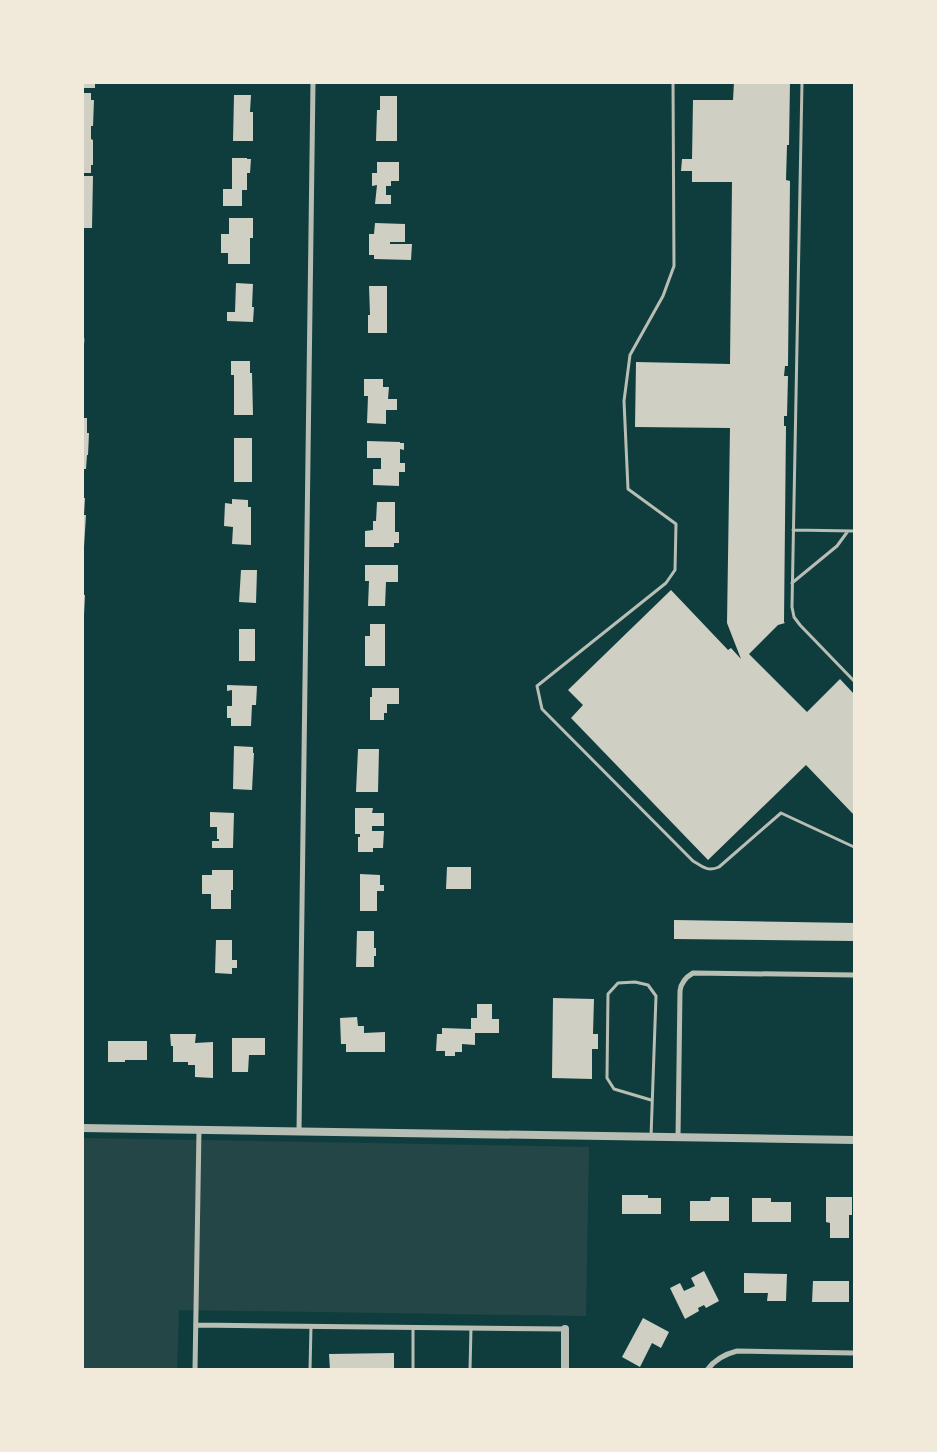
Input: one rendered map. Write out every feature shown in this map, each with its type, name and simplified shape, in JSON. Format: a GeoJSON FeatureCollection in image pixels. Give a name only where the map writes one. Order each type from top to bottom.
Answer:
{"type":"FeatureCollection","features":[{"type":"Feature","properties":{"kind":"street"},"geometry":{"type":"LineString","coordinates":[[299,1132],[313,82]]}},
{"type":"Feature","properties":{"kind":"street"},"geometry":{"type":"LineString","coordinates":[[678,1138],[680,991],[686,978],[693,973],[854,975]]}},
{"type":"Feature","properties":{"kind":"street"},"geometry":{"type":"LineString","coordinates":[[82,1128],[854,1140]]}},
{"type":"Feature","properties":{"kind":"street"},"geometry":{"type":"LineString","coordinates":[[195,1370],[199,1130]]}},
{"type":"Feature","properties":{"kind":"street"},"geometry":{"type":"LineString","coordinates":[[196,1324],[565,1328],[564,1370]]}},
{"type":"Feature","properties":{"kind":"street"},"geometry":{"type":"LineString","coordinates":[[707,1370],[714,1362],[726,1354],[737,1351],[854,1353]]}},
{"type":"Feature","properties":{"kind":"lane"},"geometry":{"type":"LineString","coordinates":[[673,82],[674,266],[663,296],[630,355],[624,401],[628,489],[676,524],[675,570],[666,583],[537,686],[542,709],[693,861],[706,870],[713,870],[719,867],[780,813],[854,847]]}},
{"type":"Feature","properties":{"kind":"lane"},"geometry":{"type":"LineString","coordinates":[[802,82],[792,607],[794,617],[854,682]]}},
{"type":"Feature","properties":{"kind":"lane"},"geometry":{"type":"LineString","coordinates":[[82,350],[83,339]]}},
{"type":"Feature","properties":{"kind":"lane"},"geometry":{"type":"LineString","coordinates":[[793,530],[854,531]]}},
{"type":"Feature","properties":{"kind":"lane"},"geometry":{"type":"LineString","coordinates":[[792,582],[837,546],[848,531]]}},
{"type":"Feature","properties":{"kind":"lane"},"geometry":{"type":"LineString","coordinates":[[650,1137],[656,996],[648,985],[635,982],[618,983],[608,994],[607,1078],[614,1089],[651,1100]]}},
{"type":"Feature","properties":{"kind":"lane"},"geometry":{"type":"LineString","coordinates":[[310,1370],[311,1326]]}},
{"type":"Feature","properties":{"kind":"lane"},"geometry":{"type":"LineString","coordinates":[[413,1327],[413,1370]]}},
{"type":"Feature","properties":{"kind":"lane"},"geometry":{"type":"LineString","coordinates":[[470,1370],[471,1328]]}},
{"type":"Feature","properties":{"kind":"shaded area"},"geometry":{"type":"Polygon","coordinates":[[[83,1138],[589,1147],[586,1316],[179,1310],[177,1369],[83,1370],[83,1138]]]}},
{"type":"Feature","properties":{"kind":"building"},"geometry":{"type":"Polygon","coordinates":[[[82,82],[95,82],[95,88],[82,88],[82,82]]]}},
{"type":"Feature","properties":{"kind":"building"},"geometry":{"type":"Polygon","coordinates":[[[734,82],[790,82],[789,145],[787,145],[786,180],[790,181],[788,366],[785,366],[784,376],[788,376],[787,416],[784,416],[784,426],[786,426],[785,623],[778,625],[749,654],[807,712],[840,679],[854,694],[854,815],[806,765],[708,860],[571,718],[583,705],[568,690],[671,590],[728,650],[731,648],[741,659],[727,623],[730,428],[635,427],[636,362],[730,364],[732,182],[692,182],[692,171],[681,171],[682,159],[692,159],[693,100],[733,100],[734,82]]]}},
{"type":"Feature","properties":{"kind":"building"},"geometry":{"type":"Polygon","coordinates":[[[82,93],[91,93],[91,100],[94,100],[93,126],[91,126],[93,165],[91,165],[91,173],[82,173],[82,93]]]}},
{"type":"Feature","properties":{"kind":"building"},"geometry":{"type":"Polygon","coordinates":[[[234,95],[251,95],[250,112],[253,112],[253,141],[233,141],[234,95]]]}},
{"type":"Feature","properties":{"kind":"building"},"geometry":{"type":"Polygon","coordinates":[[[380,96],[397,96],[397,141],[376,141],[377,110],[380,110],[380,96]]]}},
{"type":"Feature","properties":{"kind":"building"},"geometry":{"type":"Polygon","coordinates":[[[232,158],[251,159],[250,173],[247,173],[247,190],[242,190],[242,206],[223,206],[223,189],[232,189],[232,158]]]}},
{"type":"Feature","properties":{"kind":"building"},"geometry":{"type":"Polygon","coordinates":[[[377,162],[399,162],[399,181],[391,181],[391,186],[386,186],[386,195],[391,195],[391,204],[375,204],[377,185],[372,186],[372,173],[377,173],[377,162]]]}},
{"type":"Feature","properties":{"kind":"building"},"geometry":{"type":"Polygon","coordinates":[[[82,176],[93,176],[92,228],[82,228],[82,176]]]}},
{"type":"Feature","properties":{"kind":"building"},"geometry":{"type":"Polygon","coordinates":[[[229,218],[253,218],[253,238],[250,238],[250,264],[228,264],[228,253],[221,253],[221,234],[229,234],[229,218]]]}},
{"type":"Feature","properties":{"kind":"building"},"geometry":{"type":"Polygon","coordinates":[[[375,223],[405,224],[405,242],[390,242],[390,244],[412,244],[411,260],[374,259],[374,255],[369,255],[369,234],[374,234],[375,223]]]}},
{"type":"Feature","properties":{"kind":"building"},"geometry":{"type":"Polygon","coordinates":[[[236,283],[253,284],[253,322],[227,321],[227,312],[235,312],[236,283]]]}},
{"type":"Feature","properties":{"kind":"building"},"geometry":{"type":"Polygon","coordinates":[[[369,286],[387,286],[387,333],[368,333],[368,315],[370,315],[369,286]]]}},
{"type":"Feature","properties":{"kind":"building"},"geometry":{"type":"Polygon","coordinates":[[[231,361],[250,361],[253,415],[234,415],[234,375],[231,375],[231,361]]]}},
{"type":"Feature","properties":{"kind":"building"},"geometry":{"type":"Polygon","coordinates":[[[364,379],[383,379],[383,387],[389,387],[388,399],[397,399],[397,410],[386,410],[386,424],[367,423],[368,396],[364,396],[364,379]]]}},
{"type":"Feature","properties":{"kind":"building"},"geometry":{"type":"Polygon","coordinates":[[[82,418],[87,418],[87,433],[89,433],[86,469],[82,469],[82,418]]]}},
{"type":"Feature","properties":{"kind":"building"},"geometry":{"type":"Polygon","coordinates":[[[234,438],[252,438],[252,482],[234,482],[234,438]]]}},
{"type":"Feature","properties":{"kind":"building"},"geometry":{"type":"Polygon","coordinates":[[[367,441],[404,443],[404,450],[400,449],[400,463],[405,463],[405,472],[399,472],[399,486],[373,485],[373,469],[381,469],[381,458],[367,458],[367,441]]]}},
{"type":"Feature","properties":{"kind":"building"},"geometry":{"type":"Polygon","coordinates":[[[82,498],[85,498],[84,515],[86,515],[84,547],[82,547],[82,498]]]}},
{"type":"Feature","properties":{"kind":"building"},"geometry":{"type":"Polygon","coordinates":[[[232,499],[248,500],[248,507],[251,507],[251,545],[232,544],[233,527],[224,526],[225,503],[232,504],[232,499]]]}},
{"type":"Feature","properties":{"kind":"building"},"geometry":{"type":"Polygon","coordinates":[[[377,502],[395,502],[395,532],[399,532],[399,543],[394,543],[394,547],[365,547],[365,531],[373,530],[373,521],[376,521],[377,502]]]}},
{"type":"Feature","properties":{"kind":"building"},"geometry":{"type":"Polygon","coordinates":[[[365,565],[398,565],[398,582],[386,582],[385,606],[368,606],[369,581],[365,581],[365,565]]]}},
{"type":"Feature","properties":{"kind":"building"},"geometry":{"type":"Polygon","coordinates":[[[241,570],[257,570],[256,603],[239,602],[241,570]]]}},
{"type":"Feature","properties":{"kind":"building"},"geometry":{"type":"Polygon","coordinates":[[[82,595],[85,595],[84,615],[82,615],[82,595]]]}},
{"type":"Feature","properties":{"kind":"building"},"geometry":{"type":"Polygon","coordinates":[[[370,624],[385,624],[385,666],[365,666],[365,636],[370,636],[370,624]]]}},
{"type":"Feature","properties":{"kind":"building"},"geometry":{"type":"Polygon","coordinates":[[[239,629],[255,629],[255,661],[239,661],[239,629]]]}},
{"type":"Feature","properties":{"kind":"building"},"geometry":{"type":"Polygon","coordinates":[[[227,685],[257,686],[256,705],[252,705],[251,726],[231,726],[231,718],[227,718],[227,706],[232,706],[232,690],[227,691],[227,685]]]}},
{"type":"Feature","properties":{"kind":"building"},"geometry":{"type":"Polygon","coordinates":[[[372,688],[399,688],[399,704],[387,704],[387,713],[384,713],[384,720],[370,720],[372,688]]]}},
{"type":"Feature","properties":{"kind":"building"},"geometry":{"type":"Polygon","coordinates":[[[234,746],[253,747],[252,790],[233,789],[234,746]]]}},
{"type":"Feature","properties":{"kind":"building"},"geometry":{"type":"Polygon","coordinates":[[[358,749],[379,749],[378,792],[356,792],[358,749]]]}},
{"type":"Feature","properties":{"kind":"building"},"geometry":{"type":"Polygon","coordinates":[[[355,808],[373,808],[372,813],[384,813],[384,826],[372,826],[372,831],[384,831],[383,848],[373,848],[373,852],[358,852],[358,837],[360,837],[360,834],[355,834],[355,808]]]}},
{"type":"Feature","properties":{"kind":"building"},"geometry":{"type":"Polygon","coordinates":[[[210,812],[234,813],[233,848],[212,848],[212,841],[219,841],[219,839],[217,839],[217,827],[210,827],[210,812]]]}},
{"type":"Feature","properties":{"kind":"building"},"geometry":{"type":"Polygon","coordinates":[[[447,867],[471,867],[471,889],[446,889],[447,867]]]}},
{"type":"Feature","properties":{"kind":"building"},"geometry":{"type":"Polygon","coordinates":[[[212,870],[233,870],[231,909],[211,909],[211,894],[202,894],[202,875],[212,875],[212,870]]]}},
{"type":"Feature","properties":{"kind":"building"},"geometry":{"type":"Polygon","coordinates":[[[360,874],[380,875],[380,885],[384,885],[384,891],[377,891],[377,911],[360,911],[360,874]]]}},
{"type":"Feature","properties":{"kind":"building"},"geometry":{"type":"Polygon","coordinates":[[[674,920],[854,923],[854,941],[674,939],[674,920]]]}},
{"type":"Feature","properties":{"kind":"building"},"geometry":{"type":"Polygon","coordinates":[[[357,931],[374,931],[376,956],[374,956],[374,967],[356,967],[357,931]]]}},
{"type":"Feature","properties":{"kind":"building"},"geometry":{"type":"Polygon","coordinates":[[[216,940],[232,940],[232,960],[237,960],[237,968],[232,968],[232,974],[215,973],[216,940]]]}},
{"type":"Feature","properties":{"kind":"building"},"geometry":{"type":"Polygon","coordinates":[[[553,998],[594,999],[593,1034],[598,1034],[598,1049],[592,1049],[592,1079],[552,1078],[553,998]]]}},
{"type":"Feature","properties":{"kind":"building"},"geometry":{"type":"Polygon","coordinates":[[[477,1004],[492,1004],[492,1019],[499,1019],[499,1033],[475,1033],[475,1045],[462,1044],[462,1052],[455,1052],[455,1056],[445,1056],[445,1051],[436,1051],[437,1034],[442,1034],[442,1028],[471,1029],[471,1018],[477,1018],[477,1004]]]}},
{"type":"Feature","properties":{"kind":"building"},"geometry":{"type":"Polygon","coordinates":[[[357,1017],[358,1026],[364,1026],[364,1033],[385,1032],[385,1052],[346,1052],[346,1044],[341,1044],[340,1018],[357,1017]]]}},
{"type":"Feature","properties":{"kind":"building"},"geometry":{"type":"Polygon","coordinates":[[[170,1034],[196,1034],[195,1043],[213,1042],[213,1078],[195,1077],[195,1065],[188,1065],[188,1062],[173,1062],[173,1046],[171,1046],[170,1034]]]}},
{"type":"Feature","properties":{"kind":"building"},"geometry":{"type":"Polygon","coordinates":[[[232,1038],[265,1038],[265,1055],[249,1055],[248,1072],[232,1072],[232,1038]]]}},
{"type":"Feature","properties":{"kind":"building"},"geometry":{"type":"Polygon","coordinates":[[[108,1041],[147,1041],[147,1060],[108,1062],[108,1041]]]}},
{"type":"Feature","properties":{"kind":"building"},"geometry":{"type":"Polygon","coordinates":[[[622,1195],[648,1195],[648,1198],[661,1198],[661,1214],[622,1214],[622,1195]]]}},
{"type":"Feature","properties":{"kind":"building"},"geometry":{"type":"Polygon","coordinates":[[[711,1197],[729,1197],[729,1221],[690,1221],[690,1201],[710,1201],[711,1197]]]}},
{"type":"Feature","properties":{"kind":"building"},"geometry":{"type":"Polygon","coordinates":[[[826,1197],[852,1197],[852,1215],[849,1215],[849,1238],[830,1238],[830,1223],[826,1222],[826,1197]]]}},
{"type":"Feature","properties":{"kind":"building"},"geometry":{"type":"Polygon","coordinates":[[[752,1198],[771,1198],[771,1202],[791,1202],[791,1222],[752,1222],[752,1198]]]}},
{"type":"Feature","properties":{"kind":"building"},"geometry":{"type":"Polygon","coordinates":[[[704,1271],[719,1301],[706,1308],[704,1305],[698,1308],[699,1311],[685,1319],[670,1288],[680,1283],[684,1291],[695,1286],[691,1278],[704,1271]]]}},
{"type":"Feature","properties":{"kind":"building"},"geometry":{"type":"Polygon","coordinates":[[[744,1273],[787,1274],[786,1301],[767,1301],[768,1293],[744,1293],[744,1273]]]}},
{"type":"Feature","properties":{"kind":"building"},"geometry":{"type":"Polygon","coordinates":[[[813,1281],[849,1281],[849,1302],[812,1302],[813,1281]]]}},
{"type":"Feature","properties":{"kind":"building"},"geometry":{"type":"Polygon","coordinates":[[[643,1318],[669,1332],[661,1348],[652,1343],[640,1367],[622,1357],[643,1318]]]}},
{"type":"Feature","properties":{"kind":"building"},"geometry":{"type":"Polygon","coordinates":[[[394,1353],[394,1370],[330,1370],[329,1354],[394,1353]]]}}]}
